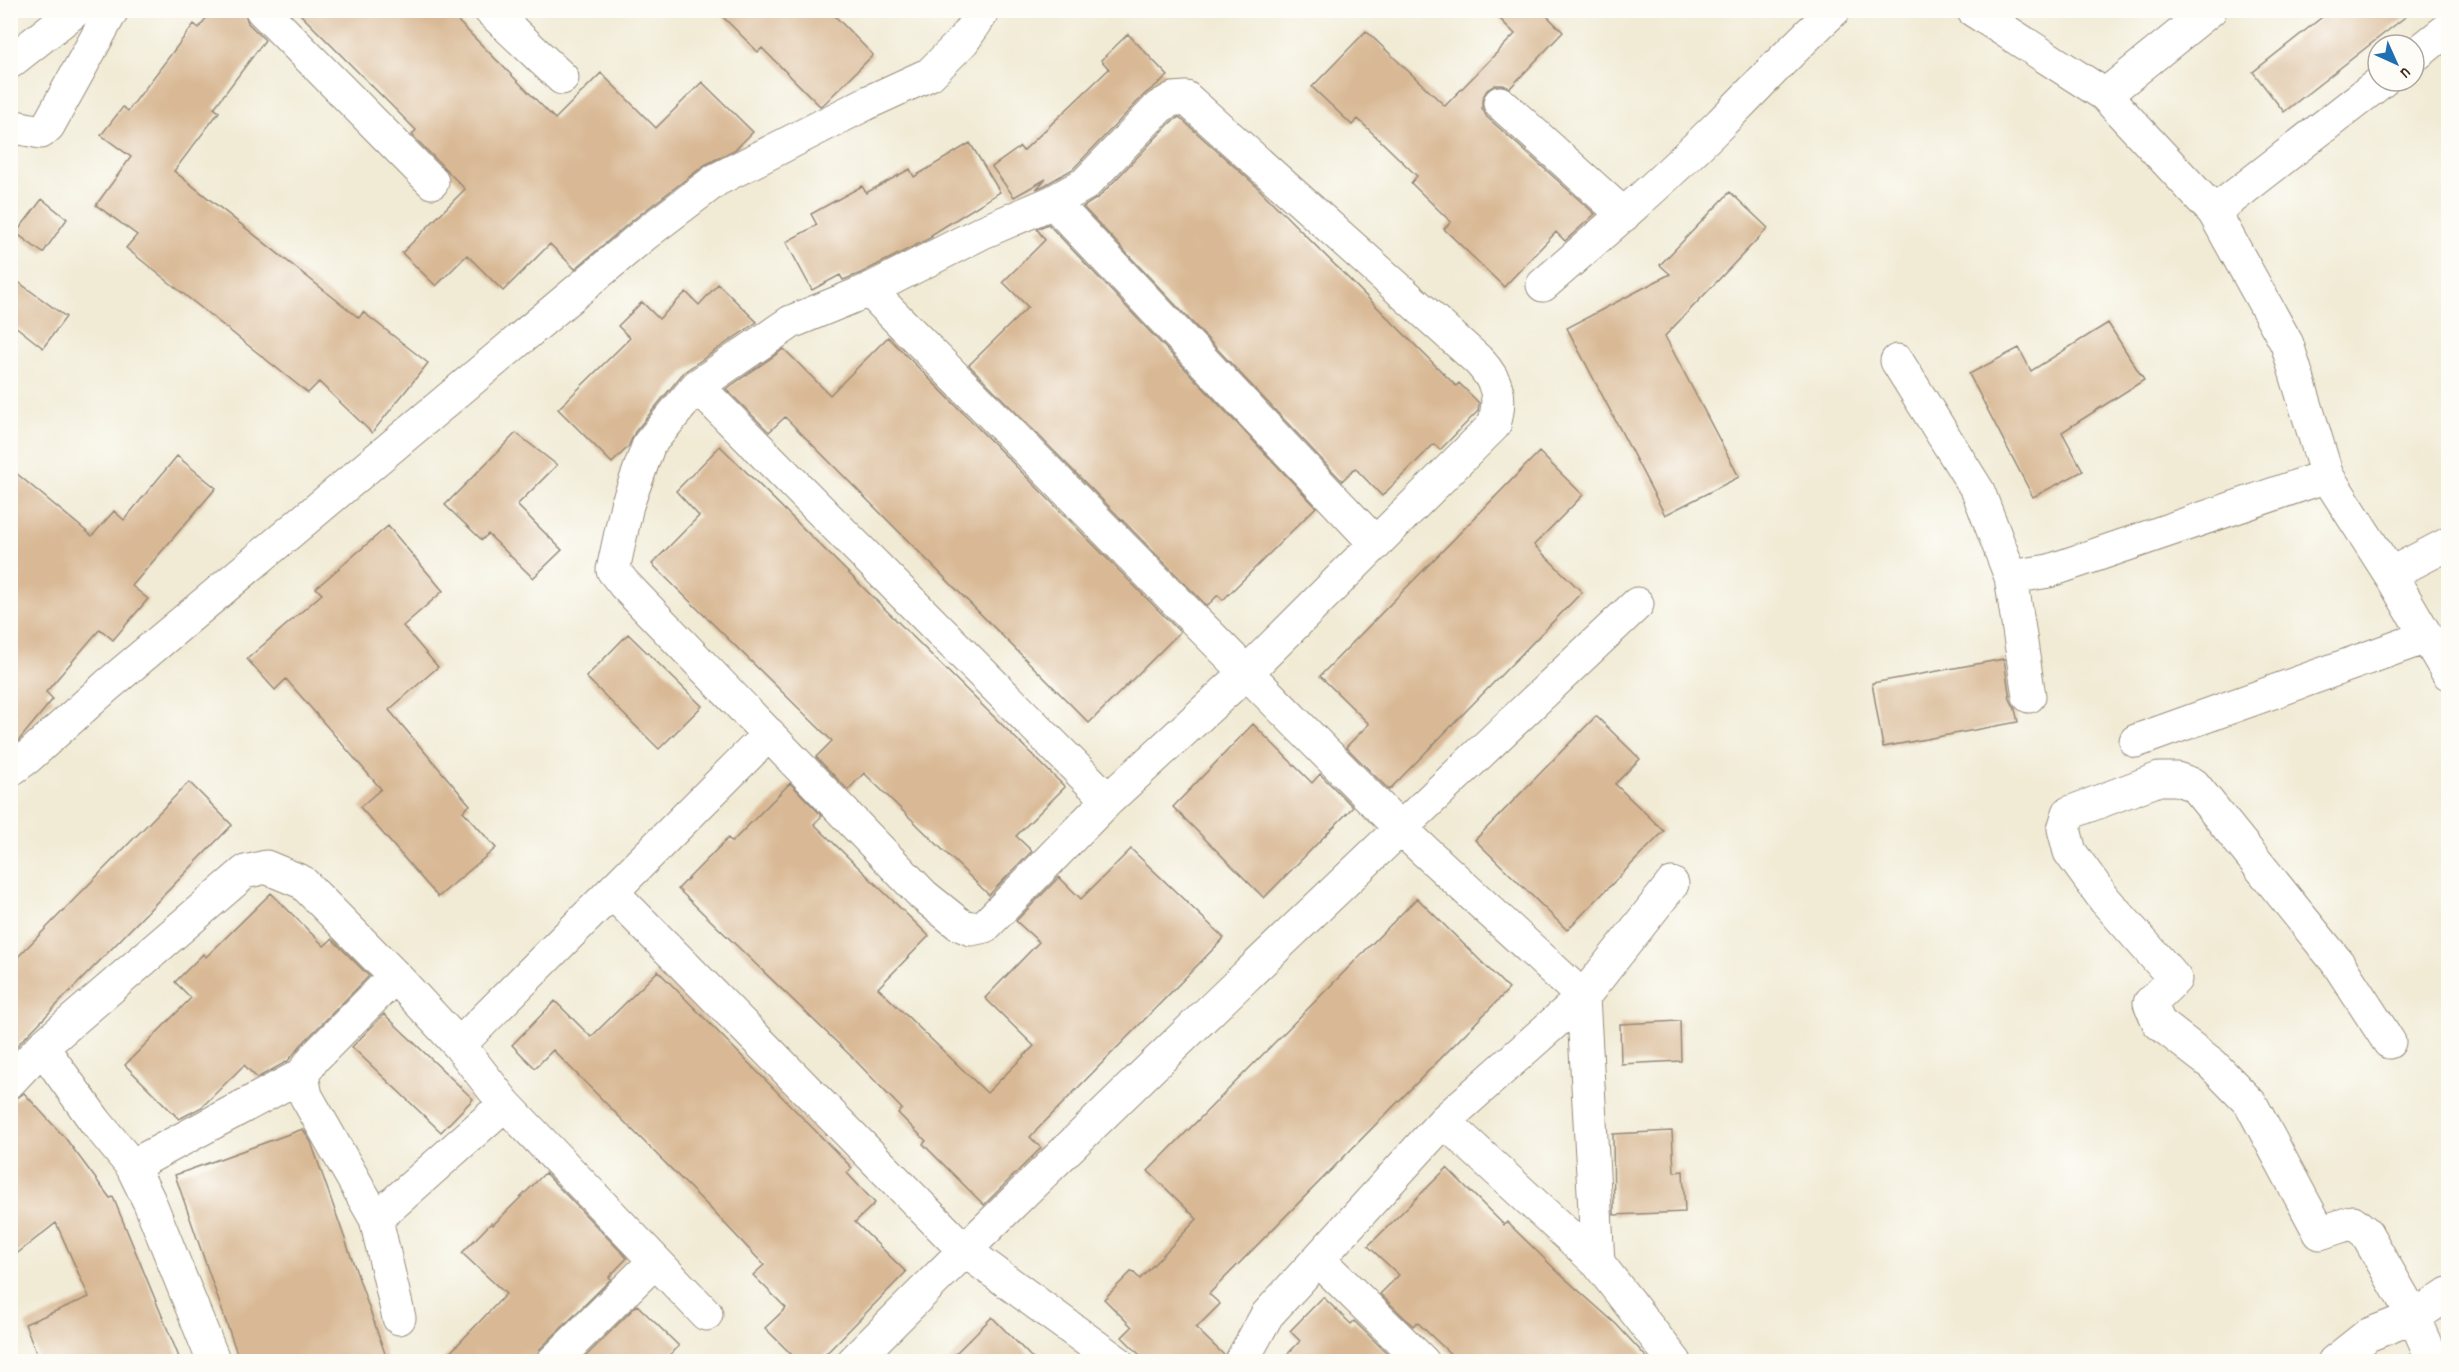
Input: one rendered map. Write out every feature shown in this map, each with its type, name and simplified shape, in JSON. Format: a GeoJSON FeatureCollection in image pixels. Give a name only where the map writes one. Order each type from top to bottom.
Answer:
{"type":"FeatureCollection","features":[{"type":"Feature","properties":{"kind":"street"},"geometry":{"type":"LineString","coordinates":[[10,62],[76,10]]}},
{"type":"Feature","properties":{"kind":"street"},"geometry":{"type":"LineString","coordinates":[[10,126],[40,132],[48,126],[112,10]]}},
{"type":"Feature","properties":{"kind":"street"},"geometry":{"type":"LineString","coordinates":[[262,10],[432,182]]}},
{"type":"Feature","properties":{"kind":"street"},"geometry":{"type":"LineString","coordinates":[[490,10],[562,78]]}},
{"type":"Feature","properties":{"kind":"street"},"geometry":{"type":"LineString","coordinates":[[10,770],[645,234],[716,180],[930,74],[963,42],[984,10]]}},
{"type":"Feature","properties":{"kind":"street"},"geometry":{"type":"LineString","coordinates":[[1543,285],[1624,215],[1719,125],[1834,10]]}},
{"type":"Feature","properties":{"kind":"street"},"geometry":{"type":"LineString","coordinates":[[1972,10],[2105,95],[2214,212],[2287,344],[2327,476],[2390,574],[2448,673]]}},
{"type":"Feature","properties":{"kind":"street"},"geometry":{"type":"LineString","coordinates":[[2105,95],[2211,10]]}},
{"type":"Feature","properties":{"kind":"street"},"geometry":{"type":"LineString","coordinates":[[2426,46],[2448,29]]}},
{"type":"Feature","properties":{"kind":"street"},"geometry":{"type":"LineString","coordinates":[[2214,212],[2367,93]]}},
{"type":"Feature","properties":{"kind":"street"},"geometry":{"type":"LineString","coordinates":[[1186,98],[1479,361],[1493,377],[1498,396],[1498,410],[1494,425],[1246,673],[1108,800],[985,926],[971,929],[959,924],[923,895],[635,596],[613,570],[627,505],[649,444],[697,386],[791,322],[868,290],[983,231],[1053,202],[1085,184],[1160,107],[1173,99],[1186,98]]}},
{"type":"Feature","properties":{"kind":"street"},"geometry":{"type":"LineString","coordinates":[[1500,103],[1624,215]]}},
{"type":"Feature","properties":{"kind":"street"},"geometry":{"type":"LineString","coordinates":[[1053,202],[1376,544]]}},
{"type":"Feature","properties":{"kind":"street"},"geometry":{"type":"LineString","coordinates":[[868,290],[1400,828],[1583,997],[1598,1263]]}},
{"type":"Feature","properties":{"kind":"street"},"geometry":{"type":"LineString","coordinates":[[1897,361],[1978,491],[2011,577],[2029,696]]}},
{"type":"Feature","properties":{"kind":"street"},"geometry":{"type":"LineString","coordinates":[[697,386],[1108,800]]}},
{"type":"Feature","properties":{"kind":"street"},"geometry":{"type":"LineString","coordinates":[[2011,577],[2049,572],[2327,476]]}},
{"type":"Feature","properties":{"kind":"street"},"geometry":{"type":"LineString","coordinates":[[2390,574],[2448,544]]}},
{"type":"Feature","properties":{"kind":"street"},"geometry":{"type":"LineString","coordinates":[[853,1362],[964,1250],[1400,828],[1637,604]]}},
{"type":"Feature","properties":{"kind":"street"},"geometry":{"type":"LineString","coordinates":[[2136,741],[2426,637]]}},
{"type":"Feature","properties":{"kind":"street"},"geometry":{"type":"LineString","coordinates":[[459,1045],[769,734]]}},
{"type":"Feature","properties":{"kind":"street"},"geometry":{"type":"LineString","coordinates":[[2390,1042],[2337,962],[2194,785],[2177,779],[2159,779],[2069,813],[2064,829],[2070,852],[2105,900],[2175,979],[2150,1003],[2159,1023],[2212,1064],[2251,1104],[2320,1233],[2353,1222],[2366,1233],[2414,1317],[2434,1362]]}},
{"type":"Feature","properties":{"kind":"street"},"geometry":{"type":"LineString","coordinates":[[10,1081],[42,1047],[245,872],[266,867],[302,882],[395,976],[459,1045],[505,1104],[706,1314]]}},
{"type":"Feature","properties":{"kind":"street"},"geometry":{"type":"LineString","coordinates":[[1241,1362],[1267,1315],[1444,1121],[1583,997],[1672,884]]}},
{"type":"Feature","properties":{"kind":"street"},"geometry":{"type":"LineString","coordinates":[[612,892],[964,1250],[1117,1362]]}},
{"type":"Feature","properties":{"kind":"street"},"geometry":{"type":"LineString","coordinates":[[132,1166],[302,1075],[314,1058],[395,976]]}},
{"type":"Feature","properties":{"kind":"street"},"geometry":{"type":"LineString","coordinates":[[42,1047],[132,1166],[150,1203],[214,1362]]}},
{"type":"Feature","properties":{"kind":"street"},"geometry":{"type":"LineString","coordinates":[[302,1075],[306,1096],[376,1219],[399,1318]]}},
{"type":"Feature","properties":{"kind":"street"},"geometry":{"type":"LineString","coordinates":[[376,1219],[505,1104]]}},
{"type":"Feature","properties":{"kind":"street"},"geometry":{"type":"LineString","coordinates":[[1444,1121],[1598,1263],[1675,1362]]}},
{"type":"Feature","properties":{"kind":"street"},"geometry":{"type":"LineString","coordinates":[[1319,1260],[1423,1362]]}},
{"type":"Feature","properties":{"kind":"street"},"geometry":{"type":"LineString","coordinates":[[553,1362],[655,1261]]}},
{"type":"Feature","properties":{"kind":"street"},"geometry":{"type":"LineString","coordinates":[[2334,1362],[2368,1335],[2414,1317],[2448,1294]]}},
{"type":"Feature","properties":{"kind":"building"},"geometry":{"type":"Polygon","coordinates":[[[212,10],[244,10],[248,23],[265,40],[214,108],[219,112],[174,171],[359,318],[363,312],[428,363],[372,433],[319,382],[308,393],[126,248],[137,235],[96,205],[131,157],[101,135],[123,107],[128,111],[194,24],[199,28],[212,10]]]}},
{"type":"Feature","properties":{"kind":"building"},"geometry":{"type":"Polygon","coordinates":[[[296,10],[447,10],[555,119],[601,73],[656,128],[702,82],[753,132],[736,149],[705,165],[634,219],[575,269],[550,244],[503,291],[467,255],[436,286],[402,253],[465,189],[412,135],[416,130],[296,10]]]}},
{"type":"Feature","properties":{"kind":"building"},"geometry":{"type":"Polygon","coordinates":[[[716,10],[829,10],[873,55],[820,106],[762,48],[758,52],[716,10]]]}},
{"type":"Feature","properties":{"kind":"building"},"geometry":{"type":"Polygon","coordinates":[[[1491,10],[1541,10],[1563,32],[1510,88],[1495,85],[1487,90],[1482,99],[1482,108],[1487,117],[1595,214],[1565,241],[1556,232],[1504,287],[1444,229],[1451,222],[1411,183],[1417,176],[1358,119],[1352,125],[1312,87],[1366,31],[1445,106],[1515,34],[1491,10]]]}},
{"type":"Feature","properties":{"kind":"building"},"geometry":{"type":"Polygon","coordinates":[[[2331,10],[2414,10],[2385,33],[2366,33],[2366,48],[2284,112],[2253,72],[2331,10]]]}},
{"type":"Feature","properties":{"kind":"building"},"geometry":{"type":"Polygon","coordinates":[[[1128,34],[1168,76],[1145,94],[1073,169],[1036,189],[1046,179],[1014,197],[992,167],[1020,147],[1023,151],[1109,69],[1101,60],[1128,34]]]}},
{"type":"Feature","properties":{"kind":"building"},"geometry":{"type":"Polygon","coordinates":[[[1179,117],[1254,184],[1456,386],[1459,383],[1479,403],[1478,411],[1440,450],[1434,444],[1382,496],[1355,468],[1342,481],[1083,207],[1099,197],[1171,122],[1179,117]]]}},
{"type":"Feature","properties":{"kind":"building"},"geometry":{"type":"Polygon","coordinates":[[[970,143],[1000,192],[931,235],[932,237],[861,273],[843,280],[840,275],[812,290],[786,242],[817,225],[811,214],[862,186],[866,193],[910,169],[914,177],[970,143]]]}},
{"type":"Feature","properties":{"kind":"building"},"geometry":{"type":"Polygon","coordinates":[[[1730,192],[1768,228],[1665,336],[1739,477],[1665,515],[1567,328],[1670,274],[1660,265],[1730,192]]]}},
{"type":"Feature","properties":{"kind":"building"},"geometry":{"type":"Polygon","coordinates":[[[42,199],[67,219],[43,253],[16,233],[42,199]]]}},
{"type":"Feature","properties":{"kind":"building"},"geometry":{"type":"Polygon","coordinates":[[[1048,224],[1316,507],[1223,600],[1218,595],[1207,606],[969,365],[1028,307],[1003,282],[1045,240],[1037,229],[1048,224]]]}},
{"type":"Feature","properties":{"kind":"building"},"geometry":{"type":"Polygon","coordinates":[[[10,276],[66,317],[43,348],[10,322],[10,276]]]}},
{"type":"Feature","properties":{"kind":"building"},"geometry":{"type":"Polygon","coordinates":[[[718,284],[757,322],[684,372],[635,432],[628,447],[612,463],[558,409],[630,338],[618,326],[642,302],[659,319],[686,292],[699,305],[718,284]]]}},
{"type":"Feature","properties":{"kind":"building"},"geometry":{"type":"Polygon","coordinates":[[[2108,323],[2144,380],[2062,432],[2083,471],[2033,497],[1969,374],[2019,348],[2031,371],[2108,323]]]}},
{"type":"Feature","properties":{"kind":"building"},"geometry":{"type":"Polygon","coordinates":[[[888,337],[1180,632],[1089,723],[785,417],[769,432],[726,389],[784,349],[830,395],[888,337]]]}},
{"type":"Feature","properties":{"kind":"building"},"geometry":{"type":"Polygon","coordinates":[[[516,433],[557,465],[517,505],[562,550],[533,578],[488,534],[482,540],[445,505],[516,433]]]}},
{"type":"Feature","properties":{"kind":"building"},"geometry":{"type":"Polygon","coordinates":[[[720,446],[1065,787],[1016,836],[1032,851],[989,895],[864,773],[848,790],[816,757],[832,741],[652,564],[699,516],[676,491],[720,446]]]}},
{"type":"Feature","properties":{"kind":"building"},"geometry":{"type":"Polygon","coordinates":[[[1539,452],[1583,495],[1534,545],[1582,592],[1389,790],[1346,747],[1369,724],[1320,676],[1539,452]]]}},
{"type":"Feature","properties":{"kind":"building"},"geometry":{"type":"Polygon","coordinates":[[[177,456],[216,488],[132,586],[148,599],[113,640],[100,629],[46,692],[53,699],[20,739],[10,747],[10,468],[92,536],[114,511],[124,520],[177,456]]]}},
{"type":"Feature","properties":{"kind":"building"},"geometry":{"type":"Polygon","coordinates":[[[388,526],[443,591],[403,626],[438,667],[389,710],[470,805],[463,811],[496,848],[438,897],[360,807],[381,789],[286,679],[275,690],[247,659],[322,594],[316,588],[388,526]]]}},
{"type":"Feature","properties":{"kind":"building"},"geometry":{"type":"Polygon","coordinates":[[[628,634],[702,706],[659,749],[586,677],[628,634]]]}},
{"type":"Feature","properties":{"kind":"building"},"geometry":{"type":"Polygon","coordinates":[[[2004,659],[2010,699],[2018,722],[1883,747],[1872,683],[2004,659]]]}},
{"type":"Feature","properties":{"kind":"building"},"geometry":{"type":"Polygon","coordinates":[[[1596,716],[1640,759],[1615,784],[1664,831],[1567,930],[1475,840],[1596,716]]]}},
{"type":"Feature","properties":{"kind":"building"},"geometry":{"type":"Polygon","coordinates":[[[1253,724],[1312,783],[1320,774],[1353,807],[1264,898],[1173,807],[1253,724]]]}},
{"type":"Feature","properties":{"kind":"building"},"geometry":{"type":"Polygon","coordinates":[[[189,782],[232,825],[10,1053],[10,965],[189,782]]]}},
{"type":"Feature","properties":{"kind":"building"},"geometry":{"type":"Polygon","coordinates":[[[790,783],[822,816],[814,824],[929,936],[878,988],[987,1093],[1034,1046],[985,998],[1039,942],[1016,921],[1059,877],[1081,899],[1131,849],[1224,938],[1030,1137],[1041,1148],[984,1205],[923,1144],[926,1141],[898,1113],[902,1109],[853,1058],[678,889],[728,838],[732,842],[790,783]]]}},
{"type":"Feature","properties":{"kind":"building"},"geometry":{"type":"Polygon","coordinates":[[[271,893],[324,946],[332,939],[369,976],[288,1061],[257,1078],[244,1065],[202,1107],[179,1119],[125,1065],[191,998],[175,982],[203,954],[206,957],[271,893]]]}},
{"type":"Feature","properties":{"kind":"building"},"geometry":{"type":"Polygon","coordinates":[[[1417,898],[1509,989],[1209,1294],[1220,1304],[1196,1328],[1224,1355],[1222,1362],[1147,1362],[1122,1337],[1132,1327],[1104,1299],[1132,1271],[1140,1279],[1197,1219],[1148,1171],[1417,898]]]}},
{"type":"Feature","properties":{"kind":"building"},"geometry":{"type":"Polygon","coordinates":[[[658,971],[852,1168],[847,1173],[875,1203],[855,1222],[906,1272],[818,1362],[799,1362],[765,1328],[786,1308],[753,1275],[764,1265],[712,1210],[553,1050],[535,1068],[512,1045],[555,1001],[591,1037],[658,971]]]}},
{"type":"Feature","properties":{"kind":"building"},"geometry":{"type":"Polygon","coordinates":[[[384,1014],[473,1099],[441,1132],[352,1047],[384,1014]]]}},
{"type":"Feature","properties":{"kind":"building"},"geometry":{"type":"Polygon","coordinates":[[[1680,1021],[1681,1061],[1621,1064],[1620,1024],[1680,1021]]]}},
{"type":"Feature","properties":{"kind":"building"},"geometry":{"type":"Polygon","coordinates":[[[24,1093],[66,1139],[110,1198],[113,1197],[181,1362],[40,1362],[25,1324],[89,1297],[56,1223],[10,1259],[10,1099],[16,1099],[24,1093]]]}},
{"type":"Feature","properties":{"kind":"building"},"geometry":{"type":"Polygon","coordinates":[[[303,1129],[311,1142],[388,1362],[240,1362],[175,1175],[303,1129]]]}},
{"type":"Feature","properties":{"kind":"building"},"geometry":{"type":"Polygon","coordinates":[[[1672,1131],[1674,1172],[1683,1171],[1685,1212],[1614,1215],[1613,1134],[1672,1131]]]}},
{"type":"Feature","properties":{"kind":"building"},"geometry":{"type":"Polygon","coordinates":[[[1447,1168],[1504,1225],[1507,1222],[1616,1324],[1651,1362],[1459,1362],[1417,1322],[1413,1326],[1380,1294],[1399,1275],[1368,1246],[1447,1168]]]}},
{"type":"Feature","properties":{"kind":"building"},"geometry":{"type":"Polygon","coordinates":[[[545,1173],[627,1258],[609,1277],[611,1279],[540,1349],[535,1362],[441,1362],[506,1294],[462,1253],[545,1173]]]}},
{"type":"Feature","properties":{"kind":"building"},"geometry":{"type":"Polygon","coordinates":[[[1323,1297],[1351,1324],[1354,1321],[1387,1353],[1379,1362],[1280,1362],[1300,1341],[1290,1331],[1323,1297]]]}},
{"type":"Feature","properties":{"kind":"building"},"geometry":{"type":"Polygon","coordinates":[[[637,1305],[679,1346],[663,1362],[580,1362],[637,1305]]]}},
{"type":"Feature","properties":{"kind":"building"},"geometry":{"type":"Polygon","coordinates":[[[992,1317],[1036,1362],[947,1362],[992,1317]]]}}]}
